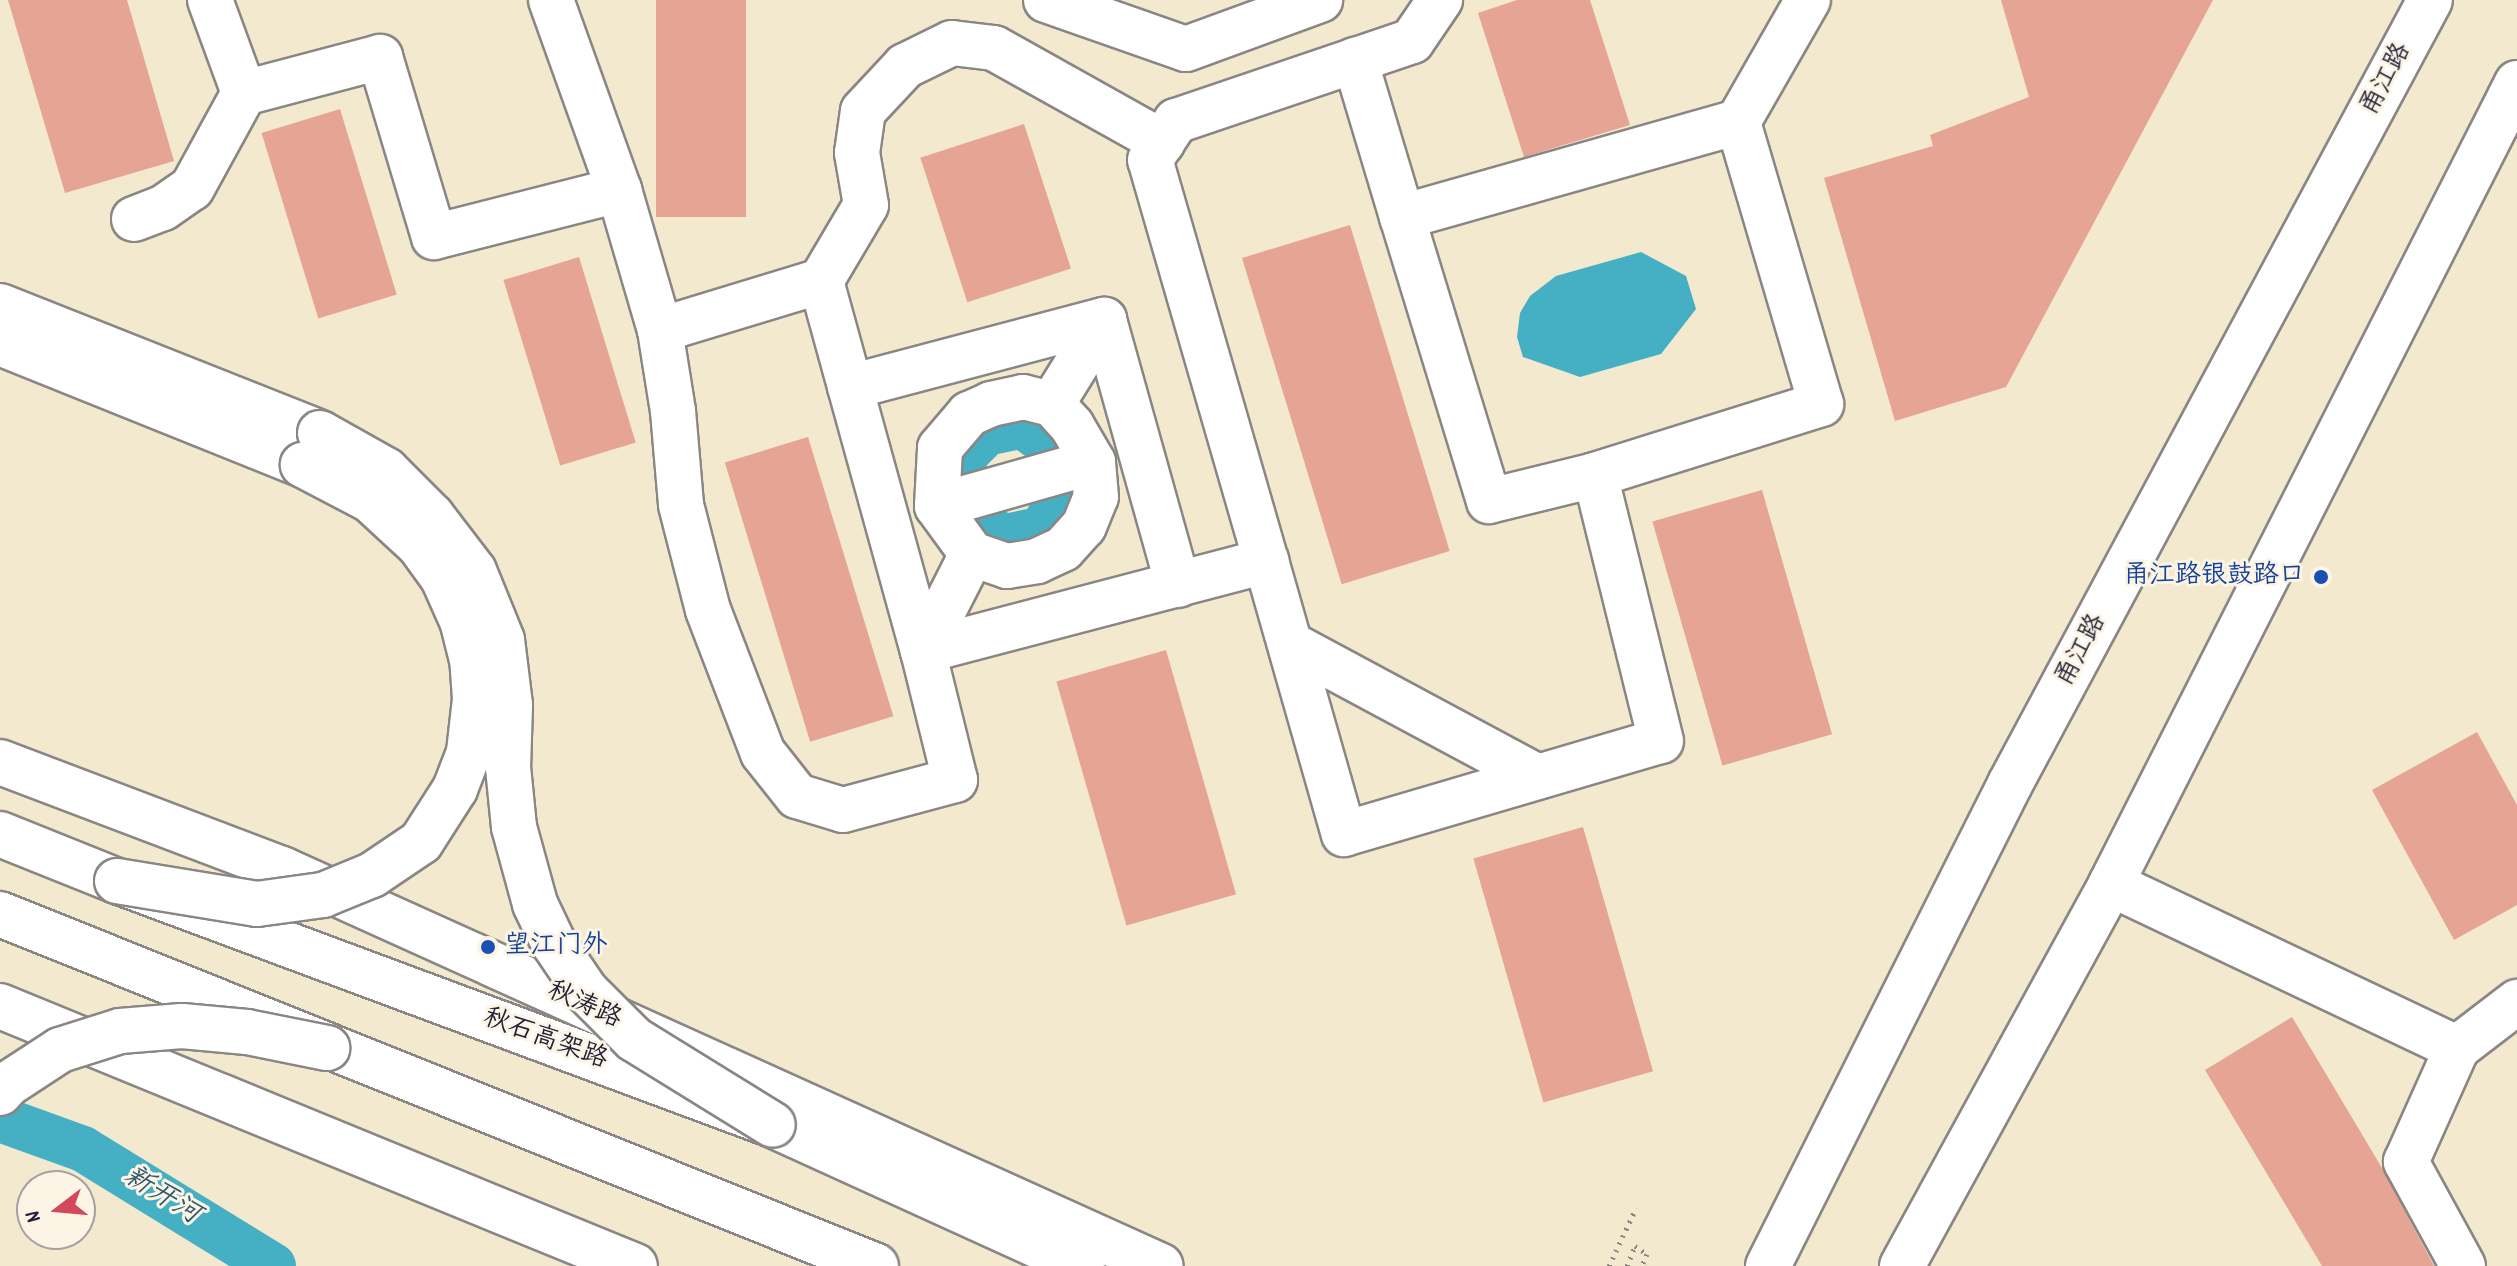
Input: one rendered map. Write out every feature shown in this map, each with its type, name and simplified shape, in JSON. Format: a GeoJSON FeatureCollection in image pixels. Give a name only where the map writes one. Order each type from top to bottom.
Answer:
{"type":"FeatureCollection","features":[{"type":"Feature","properties":{"kind":"main road"},"geometry":{"type":"LineString","coordinates":[[210,0],[244,93]]}},
{"type":"Feature","properties":{"kind":"main road"},"geometry":{"type":"LineString","coordinates":[[551,0],[619,190],[660,330],[673,411],[681,505],[708,610],[763,753],[797,796],[843,810],[955,780],[923,651],[821,281]]}},
{"type":"Feature","properties":{"kind":"main road"},"geometry":{"type":"LineString","coordinates":[[1046,0],[1186,49],[1320,0]]}},
{"type":"Feature","properties":{"kind":"main road"},"geometry":{"type":"LineString","coordinates":[[1440,0],[1412,41],[1176,121],[1150,160],[1344,834],[1661,741],[1595,475]]}},
{"type":"Feature","properties":{"kind":"main road"},"geometry":{"type":"LineString","coordinates":[[1402,217],[1738,122],[1808,0]]}},
{"type":"Feature","properties":{"kind":"main road","name":"甬江路"},"geometry":{"type":"LineString","coordinates":[[1768,1266],[2010,784],[2430,0]]}},
{"type":"Feature","properties":{"kind":"main road"},"geometry":{"type":"LineString","coordinates":[[660,330],[821,281],[866,205],[857,153],[863,111],[905,66],[952,43],[994,48],[1162,142]]}},
{"type":"Feature","properties":{"kind":"main road"},"geometry":{"type":"LineString","coordinates":[[134,219],[163,208],[192,188],[244,93],[380,57],[434,237],[619,190]]}},
{"type":"Feature","properties":{"kind":"main road"},"geometry":{"type":"LineString","coordinates":[[1355,60],[1489,501],[1595,475],[1821,404],[1738,122]]}},
{"type":"Feature","properties":{"kind":"main road"},"geometry":{"type":"LineString","coordinates":[[1902,1266],[2111,884],[2517,83]]}},
{"type":"Feature","properties":{"kind":"main road"},"geometry":{"type":"LineString","coordinates":[[0,306],[320,433],[386,470],[432,516],[474,571],[502,640],[510,705],[508,767],[514,827],[535,904],[554,944],[586,991],[634,1039],[773,1125]]}},
{"type":"Feature","properties":{"kind":"main road"},"geometry":{"type":"LineString","coordinates":[[850,387],[1104,320]]}},
{"type":"Feature","properties":{"kind":"main road"},"geometry":{"type":"LineString","coordinates":[[1104,320],[1178,585]]}},
{"type":"Feature","properties":{"kind":"main road"},"geometry":{"type":"LineString","coordinates":[[1052,404],[1104,320]]}},
{"type":"Feature","properties":{"kind":"main road"},"geometry":{"type":"LineString","coordinates":[[0,343],[303,465],[370,500],[419,545],[443,578],[463,623],[472,660],[475,699],[469,752],[455,789],[421,842],[372,875],[323,895],[257,904],[117,881]]}},
{"type":"Feature","properties":{"kind":"main road"},"geometry":{"type":"LineString","coordinates":[[1023,397],[1052,404],[1072,426],[1093,462],[1096,497],[1084,526],[1063,549],[1037,561],[1007,566],[972,554],[937,506],[940,448],[969,414],[1023,397]]}},
{"type":"Feature","properties":{"kind":"main road"},"geometry":{"type":"LineString","coordinates":[[937,506],[1093,462]]}},
{"type":"Feature","properties":{"kind":"main road"},"geometry":{"type":"LineString","coordinates":[[923,651],[972,554]]}},
{"type":"Feature","properties":{"kind":"main road"},"geometry":{"type":"LineString","coordinates":[[923,651],[1266,561]]}},
{"type":"Feature","properties":{"kind":"main road"},"geometry":{"type":"LineString","coordinates":[[1290,644],[1538,777]]}},
{"type":"Feature","properties":{"kind":"main road","name":"秋涛路"},"geometry":{"type":"LineString","coordinates":[[0,762],[282,869],[1161,1266]]}},
{"type":"Feature","properties":{"kind":"main road","name":"秋石高架路"},"geometry":{"type":"LineString","coordinates":[[0,834],[117,881],[773,1125],[1082,1266]]}},
{"type":"Feature","properties":{"kind":"main road"},"geometry":{"type":"LineString","coordinates":[[2111,884],[2457,1048]]}},
{"type":"Feature","properties":{"kind":"main road"},"geometry":{"type":"LineString","coordinates":[[0,914],[327,1048],[876,1266]]}},
{"type":"Feature","properties":{"kind":"main road"},"geometry":{"type":"LineString","coordinates":[[2463,1266],[2406,1162],[2457,1048],[2517,1002]]}},
{"type":"Feature","properties":{"kind":"main road"},"geometry":{"type":"LineString","coordinates":[[0,1006],[635,1266]]}},
{"type":"Feature","properties":{"kind":"main road"},"geometry":{"type":"LineString","coordinates":[[0,1093],[8,1084],[60,1050],[120,1031],[182,1026],[247,1032],[327,1048]]}},
{"type":"Feature","properties":{"kind":"path"},"geometry":{"type":"LineString","coordinates":[[1609,1266],[1636,1208]]}},
{"type":"Feature","properties":{"kind":"path"},"geometry":{"type":"LineString","coordinates":[[1627,1266],[1635,1246],[1647,1254],[1642,1266]]}},
{"type":"Feature","properties":{"kind":"water"},"geometry":{"type":"Polygon","coordinates":[[[1641,252],[1686,276],[1696,309],[1661,354],[1580,377],[1523,357],[1517,337],[1520,313],[1530,296],[1556,276],[1641,252]]]}},
{"type":"Feature","properties":{"kind":"water"},"geometry":{"type":"Polygon","coordinates":[[[1038,414],[1081,454],[1040,467],[1017,450],[998,454],[987,465],[982,483],[943,493],[963,430],[1038,414]]]}},
{"type":"Feature","properties":{"kind":"water"},"geometry":{"type":"Polygon","coordinates":[[[1088,473],[1075,521],[1013,557],[947,514],[989,500],[1008,513],[1027,509],[1043,485],[1088,473]]]}},
{"type":"Feature","properties":{"kind":"building"},"geometry":{"type":"Polygon","coordinates":[[[8,0],[127,0],[174,161],[65,193],[8,0]]]}},
{"type":"Feature","properties":{"kind":"building"},"geometry":{"type":"Polygon","coordinates":[[[656,0],[746,0],[746,217],[656,217],[656,0]]]}},
{"type":"Feature","properties":{"kind":"building"},"geometry":{"type":"Polygon","coordinates":[[[1517,0],[1590,0],[1630,125],[1524,157],[1478,13],[1517,0]]]}},
{"type":"Feature","properties":{"kind":"building"},"geometry":{"type":"Polygon","coordinates":[[[2001,0],[2213,0],[2006,387],[1895,421],[1824,178],[1933,146],[1930,135],[2029,97],[2001,0]]]}},
{"type":"Feature","properties":{"kind":"building"},"geometry":{"type":"Polygon","coordinates":[[[340,109],[397,295],[318,318],[262,133],[340,109]]]}},
{"type":"Feature","properties":{"kind":"building"},"geometry":{"type":"Polygon","coordinates":[[[1024,124],[1071,269],[967,302],[920,158],[1024,124]]]}},
{"type":"Feature","properties":{"kind":"building"},"geometry":{"type":"Polygon","coordinates":[[[1350,225],[1450,551],[1342,584],[1242,258],[1350,225]]]}},
{"type":"Feature","properties":{"kind":"building"},"geometry":{"type":"Polygon","coordinates":[[[579,257],[636,443],[560,466],[503,280],[579,257]]]}},
{"type":"Feature","properties":{"kind":"building"},"geometry":{"type":"Polygon","coordinates":[[[808,437],[893,716],[810,742],[725,462],[808,437]]]}},
{"type":"Feature","properties":{"kind":"building"},"geometry":{"type":"Polygon","coordinates":[[[1762,490],[1832,734],[1722,766],[1652,521],[1762,490]]]}},
{"type":"Feature","properties":{"kind":"building"},"geometry":{"type":"Polygon","coordinates":[[[1166,650],[1236,894],[1126,926],[1056,681],[1166,650]]]}},
{"type":"Feature","properties":{"kind":"building"},"geometry":{"type":"Polygon","coordinates":[[[2477,732],[2517,805],[2517,905],[2454,940],[2372,790],[2477,732]]]}},
{"type":"Feature","properties":{"kind":"building"},"geometry":{"type":"Polygon","coordinates":[[[1583,827],[1653,1071],[1543,1103],[1473,858],[1583,827]]]}},
{"type":"Feature","properties":{"kind":"building"},"geometry":{"type":"Polygon","coordinates":[[[2292,1017],[2382,1168],[2434,1266],[2322,1266],[2205,1070],[2292,1017]]]}},
{"type":"Feature","properties":{"kind":"waterway","name":"新开河"},"geometry":{"type":"LineString","coordinates":[[0,1119],[83,1149],[273,1266]]}},
{"type":"Feature","properties":{"kind":"place","name":"甬江路银鼓路口"},"geometry":{"type":"Point","coordinates":[2321,577]}},
{"type":"Feature","properties":{"kind":"place","name":"望江门外"},"geometry":{"type":"Point","coordinates":[488,947]}}]}
